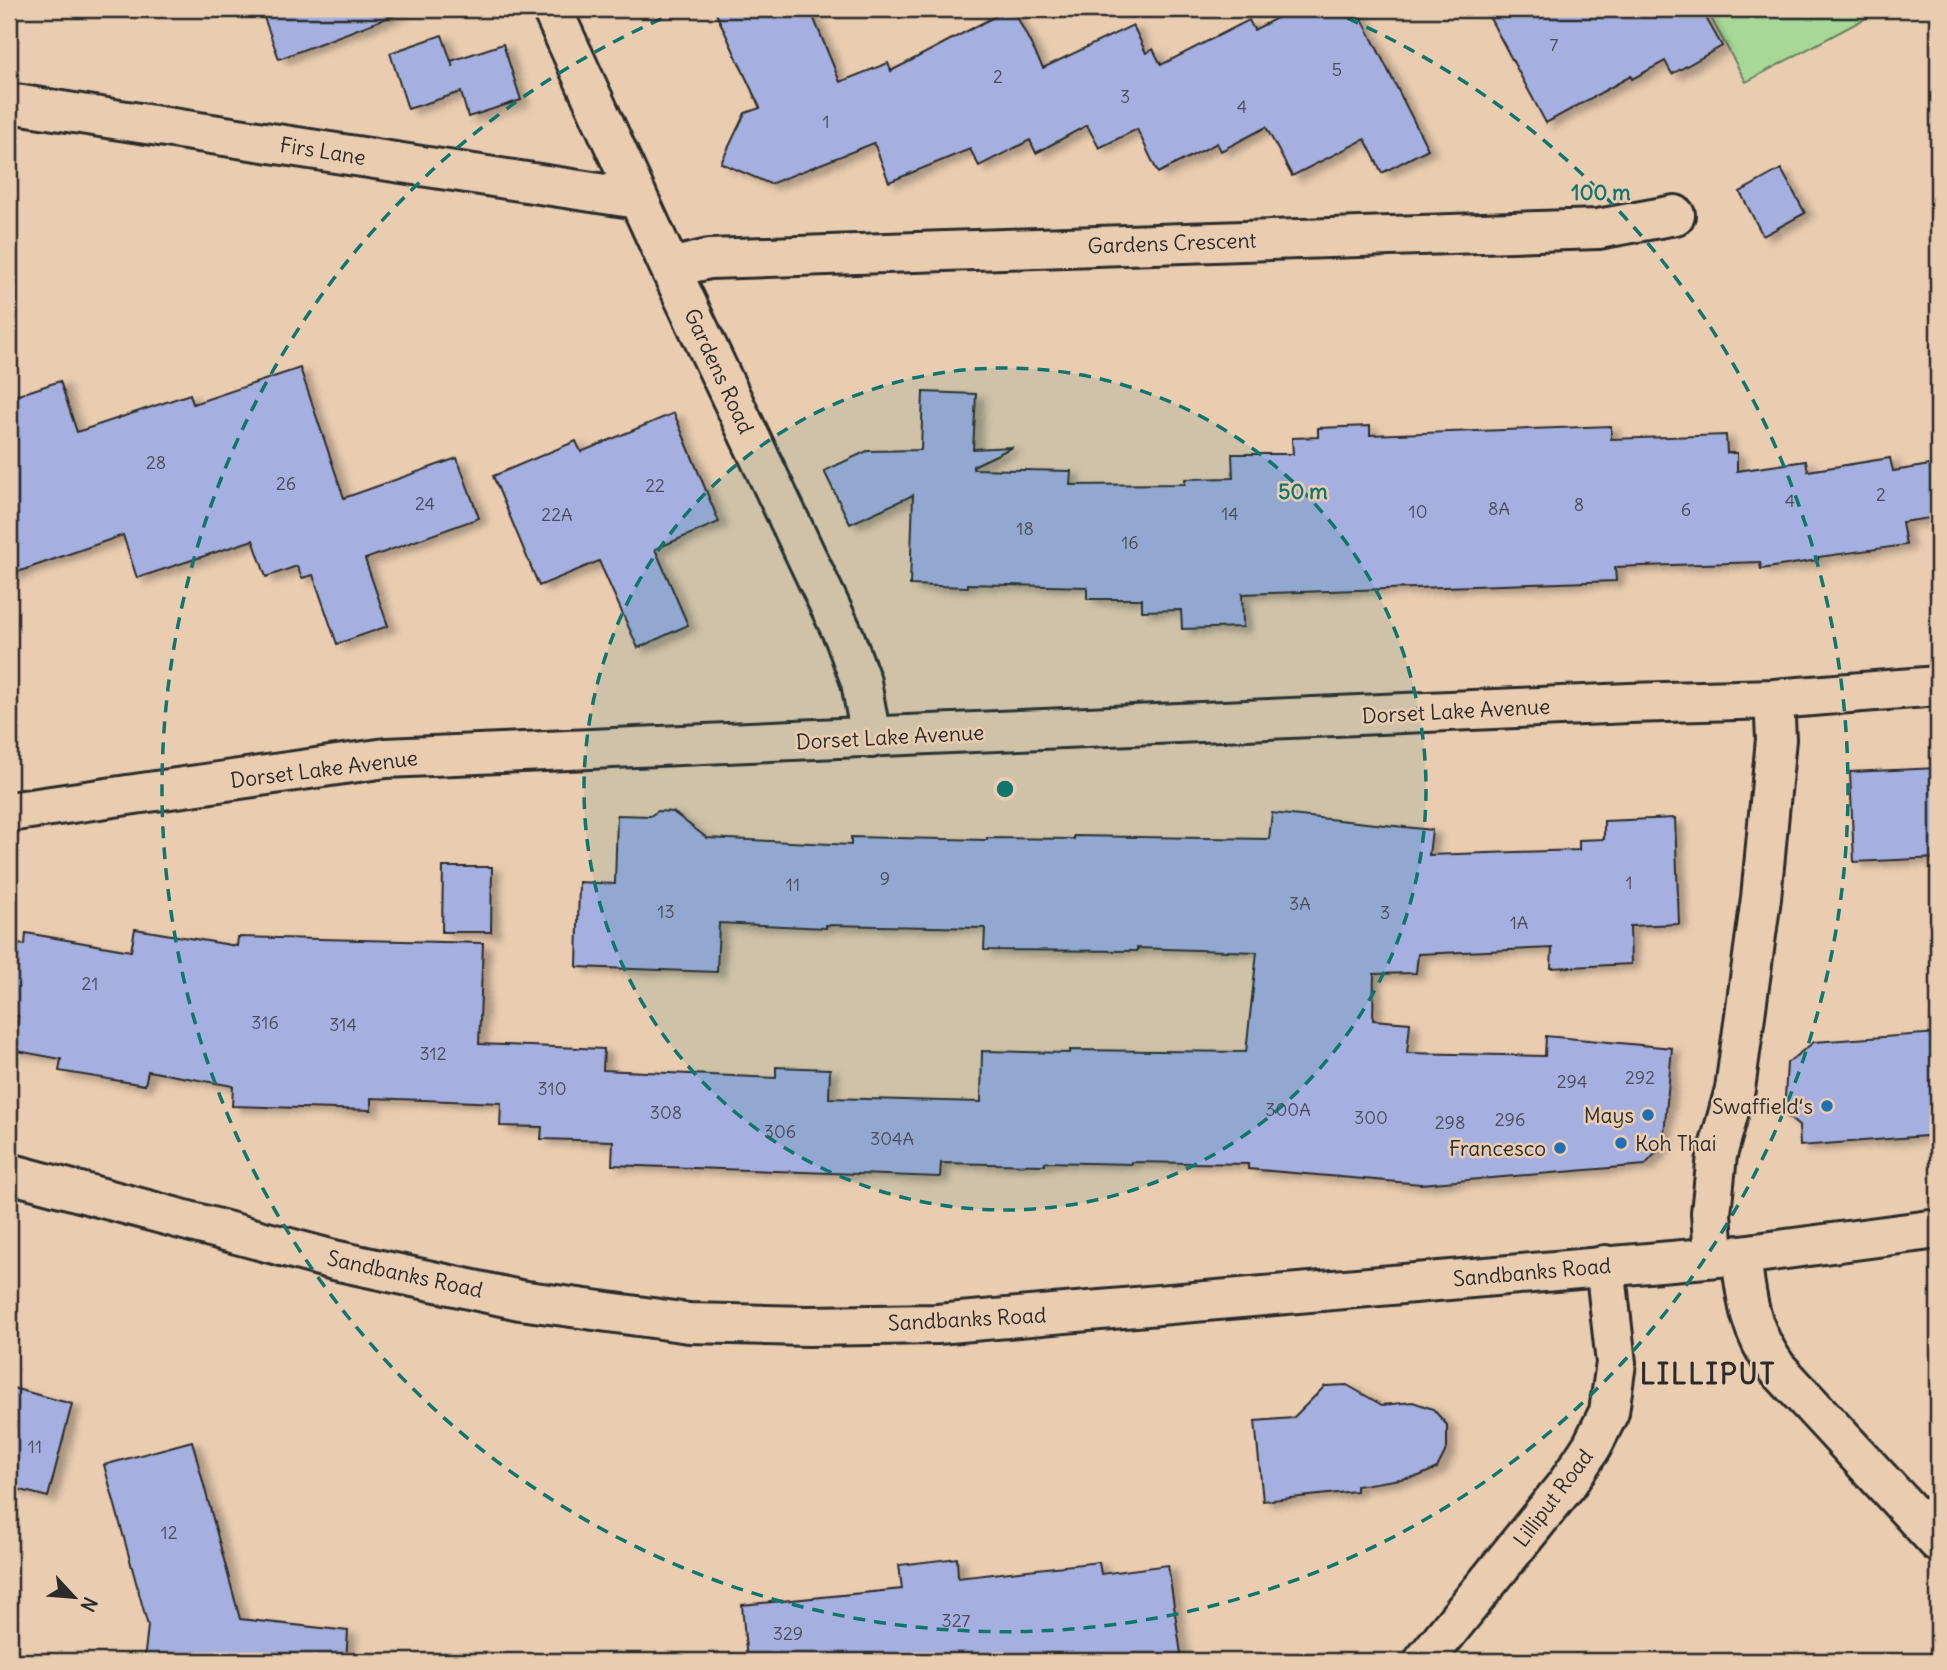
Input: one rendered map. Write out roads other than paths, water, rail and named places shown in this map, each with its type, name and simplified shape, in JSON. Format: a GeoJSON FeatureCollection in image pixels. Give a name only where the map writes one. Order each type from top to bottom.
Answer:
{"type":"FeatureCollection","features":[{"type":"Feature","properties":{"kind":"street","name":"Gardens Road"},"geometry":{"type":"LineString","coordinates":[[552,9],[670,268],[844,636],[861,682],[872,738]]}},
{"type":"Feature","properties":{"kind":"street","name":"Firs Lane"},"geometry":{"type":"LineString","coordinates":[[9,103],[638,199]]}},
{"type":"Feature","properties":{"kind":"street","name":"Gardens Crescent"},"geometry":{"type":"LineString","coordinates":[[670,268],[709,259],[1598,229],[1675,215]]}},
{"type":"Feature","properties":{"kind":"street","name":"Dorset Lake Avenue"},"geometry":{"type":"LineString","coordinates":[[9,812],[386,758],[1629,703],[1774,699],[1938,685]]}},
{"type":"Feature","properties":{"kind":"street"},"geometry":{"type":"LineString","coordinates":[[1774,699],[1776,739],[1762,898],[1735,1089],[1717,1155],[1711,1213],[1745,1295],[1752,1324],[1762,1348],[1776,1368],[1938,1542]]}},
{"type":"Feature","properties":{"kind":"street","name":"Sandbanks Road"},"geometry":{"type":"LineString","coordinates":[[9,1173],[334,1260],[520,1300],[690,1323],[808,1326],[937,1324],[1727,1256],[1938,1229]]}},
{"type":"Feature","properties":{"kind":"street","name":"Lilliput Road"},"geometry":{"type":"LineString","coordinates":[[1424,1661],[1567,1484],[1592,1446],[1609,1412],[1616,1363],[1605,1265]]}},
{"type":"Feature","properties":{"kind":"place","name":"Swaffield‘s"},"geometry":{"type":"Point","coordinates":[1827,1106]}},
{"type":"Feature","properties":{"kind":"place","name":"Mays"},"geometry":{"type":"Point","coordinates":[1648,1115]}},
{"type":"Feature","properties":{"kind":"place","name":"Koh Thai"},"geometry":{"type":"Point","coordinates":[1621,1143]}},
{"type":"Feature","properties":{"kind":"place","name":"Francesco"},"geometry":{"type":"Point","coordinates":[1560,1148]}},
{"type":"Feature","properties":{"kind":"district","name":"LILLIPUT"},"geometry":{"type":"Point","coordinates":[1708,1374]}}]}
